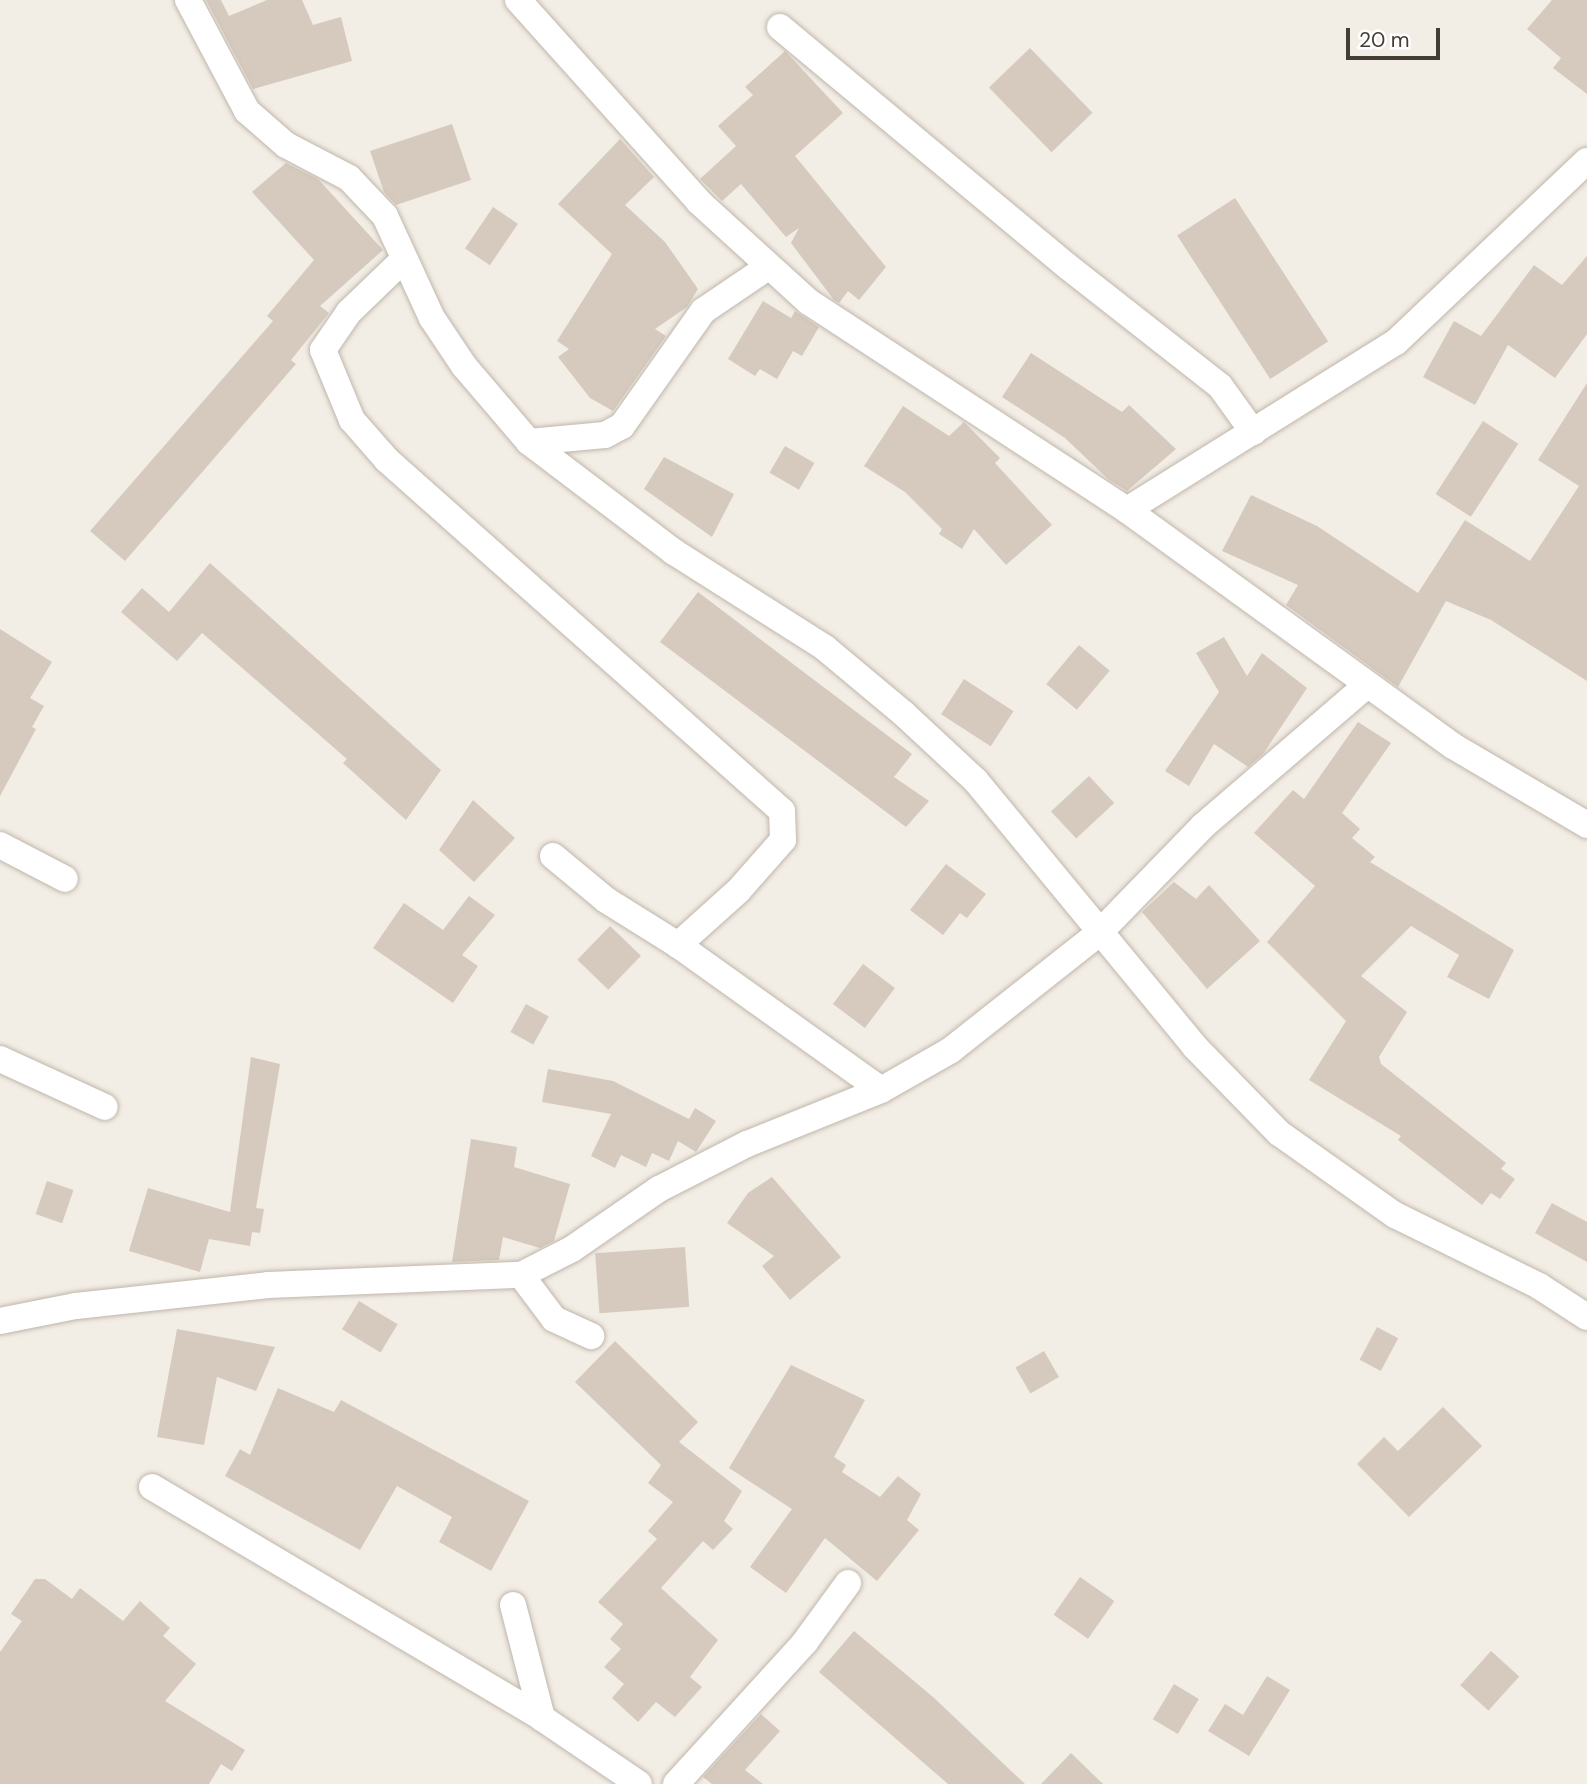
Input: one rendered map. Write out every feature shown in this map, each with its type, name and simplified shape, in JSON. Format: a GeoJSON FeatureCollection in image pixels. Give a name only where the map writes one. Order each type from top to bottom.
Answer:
{"type":"FeatureCollection","features":[{"type":"Feature","properties":{"kind":"street"},"geometry":{"type":"LineString","coordinates":[[188,0],[247,111],[265,131],[331,167],[369,196],[385,216],[402,261],[464,366],[529,442],[674,552],[825,648],[904,714],[976,780],[1195,1047],[1279,1133],[1395,1216],[1539,1286],[1587,1317]]}},
{"type":"Feature","properties":{"kind":"street"},"geometry":{"type":"LineString","coordinates":[[518,0],[699,202],[768,267],[869,343],[1127,510],[1366,686],[1453,746],[1587,825]]}},
{"type":"Feature","properties":{"kind":"street"},"geometry":{"type":"LineString","coordinates":[[780,27],[1067,266],[1220,386],[1253,432]]}},
{"type":"Feature","properties":{"kind":"street"},"geometry":{"type":"LineString","coordinates":[[1127,510],[1396,342],[1587,161]]}},
{"type":"Feature","properties":{"kind":"street"},"geometry":{"type":"LineString","coordinates":[[402,261],[349,312],[323,350],[352,420],[387,460],[782,811],[783,840],[738,891],[678,945]]}},
{"type":"Feature","properties":{"kind":"street"},"geometry":{"type":"LineString","coordinates":[[529,442],[605,435],[622,426],[703,311],[768,267]]}},
{"type":"Feature","properties":{"kind":"street"},"geometry":{"type":"LineString","coordinates":[[0,1321],[76,1306],[268,1285],[522,1275],[572,1250],[659,1189],[747,1144],[881,1090],[951,1050],[1099,933],[1203,826],[1366,686]]}},
{"type":"Feature","properties":{"kind":"street"},"geometry":{"type":"LineString","coordinates":[[0,845],[65,878]]}},
{"type":"Feature","properties":{"kind":"street"},"geometry":{"type":"LineString","coordinates":[[554,856],[606,900],[678,945],[881,1090]]}},
{"type":"Feature","properties":{"kind":"street"},"geometry":{"type":"LineString","coordinates":[[0,1059],[105,1107]]}},
{"type":"Feature","properties":{"kind":"street"},"geometry":{"type":"LineString","coordinates":[[522,1275],[554,1318],[591,1336]]}},
{"type":"Feature","properties":{"kind":"street"},"geometry":{"type":"LineString","coordinates":[[152,1487],[542,1718],[639,1784]]}},
{"type":"Feature","properties":{"kind":"street"},"geometry":{"type":"LineString","coordinates":[[676,1784],[804,1642],[848,1583]]}},
{"type":"Feature","properties":{"kind":"street"},"geometry":{"type":"LineString","coordinates":[[513,1605],[542,1718]]}},
{"type":"Feature","properties":{"kind":"building"},"geometry":{"type":"Polygon","coordinates":[[[206,0],[221,0],[229,16],[267,0],[302,0],[313,25],[341,17],[352,61],[253,89],[206,0]]]}},
{"type":"Feature","properties":{"kind":"building"},"geometry":{"type":"Polygon","coordinates":[[[1552,0],[1587,0],[1587,94],[1553,68],[1561,58],[1527,29],[1552,0]]]}},
{"type":"Feature","properties":{"kind":"building"},"geometry":{"type":"Polygon","coordinates":[[[1030,48],[1093,113],[1052,152],[989,88],[1030,48]]]}},
{"type":"Feature","properties":{"kind":"building"},"geometry":{"type":"Polygon","coordinates":[[[785,51],[843,113],[795,156],[886,267],[859,300],[848,291],[839,303],[834,300],[791,243],[799,228],[786,237],[741,184],[722,201],[700,179],[736,146],[718,126],[753,95],[745,87],[785,51]]]}},
{"type":"Feature","properties":{"kind":"building"},"geometry":{"type":"Polygon","coordinates":[[[452,124],[471,180],[396,205],[384,192],[370,151],[452,124]]]}},
{"type":"Feature","properties":{"kind":"building"},"geometry":{"type":"Polygon","coordinates":[[[620,139],[654,177],[625,205],[665,242],[698,289],[687,307],[655,329],[666,336],[613,411],[590,398],[558,357],[569,349],[557,341],[612,254],[558,204],[620,139]]]}},
{"type":"Feature","properties":{"kind":"building"},"geometry":{"type":"Polygon","coordinates":[[[286,163],[318,179],[383,250],[320,306],[329,313],[291,360],[296,364],[125,561],[90,531],[273,321],[267,316],[314,260],[252,192],[286,163]]]}},
{"type":"Feature","properties":{"kind":"building"},"geometry":{"type":"Polygon","coordinates":[[[1235,198],[1328,341],[1270,379],[1177,236],[1235,198]]]}},
{"type":"Feature","properties":{"kind":"building"},"geometry":{"type":"Polygon","coordinates":[[[493,207],[518,224],[490,265],[465,248],[493,207]]]}},
{"type":"Feature","properties":{"kind":"building"},"geometry":{"type":"Polygon","coordinates":[[[1587,256],[1587,334],[1555,378],[1508,345],[1475,405],[1423,377],[1454,321],[1481,336],[1534,265],[1562,285],[1587,256]]]}},
{"type":"Feature","properties":{"kind":"building"},"geometry":{"type":"Polygon","coordinates":[[[763,301],[791,318],[795,311],[819,327],[802,356],[793,351],[777,379],[760,369],[755,376],[728,359],[763,301]]]}},
{"type":"Feature","properties":{"kind":"building"},"geometry":{"type":"Polygon","coordinates":[[[1031,353],[1122,412],[1129,405],[1176,449],[1127,491],[1108,479],[1065,438],[1002,397],[1031,353]]]}},
{"type":"Feature","properties":{"kind":"building"},"geometry":{"type":"Polygon","coordinates":[[[1587,383],[1587,681],[1491,620],[1446,601],[1398,687],[1286,605],[1298,585],[1222,551],[1251,495],[1317,526],[1418,593],[1465,520],[1530,561],[1579,486],[1538,460],[1587,383]]]}},
{"type":"Feature","properties":{"kind":"building"},"geometry":{"type":"Polygon","coordinates":[[[903,406],[949,436],[964,422],[1000,458],[995,463],[1052,525],[1006,565],[974,529],[962,549],[939,534],[942,529],[905,492],[864,466],[903,406]]]}},
{"type":"Feature","properties":{"kind":"building"},"geometry":{"type":"Polygon","coordinates":[[[1483,421],[1518,444],[1471,517],[1436,494],[1483,421]]]}},
{"type":"Feature","properties":{"kind":"building"},"geometry":{"type":"Polygon","coordinates":[[[785,446],[814,463],[799,490],[770,473],[785,446]]]}},
{"type":"Feature","properties":{"kind":"building"},"geometry":{"type":"Polygon","coordinates":[[[664,457],[734,494],[712,537],[644,489],[664,457]]]}},
{"type":"Feature","properties":{"kind":"building"},"geometry":{"type":"Polygon","coordinates":[[[210,563],[441,770],[406,820],[343,763],[347,759],[202,633],[177,661],[121,612],[142,588],[169,612],[210,563]]]}},
{"type":"Feature","properties":{"kind":"building"},"geometry":{"type":"Polygon","coordinates":[[[698,592],[912,754],[894,777],[929,801],[906,827],[660,642],[698,592]]]}},
{"type":"Feature","properties":{"kind":"building"},"geometry":{"type":"Polygon","coordinates":[[[0,629],[52,662],[30,698],[44,706],[32,727],[36,729],[0,796],[0,629]]]}},
{"type":"Feature","properties":{"kind":"building"},"geometry":{"type":"Polygon","coordinates":[[[1224,637],[1247,676],[1262,653],[1307,688],[1263,754],[1248,767],[1214,744],[1189,786],[1165,771],[1219,692],[1196,653],[1224,637]]]}},
{"type":"Feature","properties":{"kind":"building"},"geometry":{"type":"Polygon","coordinates":[[[1079,645],[1110,671],[1077,710],[1046,684],[1079,645]]]}},
{"type":"Feature","properties":{"kind":"building"},"geometry":{"type":"Polygon","coordinates":[[[964,679],[1013,711],[991,746],[941,714],[964,679]]]}},
{"type":"Feature","properties":{"kind":"building"},"geometry":{"type":"Polygon","coordinates":[[[1358,722],[1391,743],[1342,813],[1360,829],[1352,838],[1375,857],[1370,862],[1514,950],[1489,999],[1447,977],[1459,955],[1411,926],[1361,976],[1407,1012],[1379,1057],[1381,1064],[1506,1163],[1501,1169],[1515,1179],[1500,1199],[1491,1193],[1482,1205],[1398,1140],[1401,1136],[1309,1080],[1346,1021],[1267,942],[1315,886],[1254,833],[1293,790],[1304,799],[1358,722]]]}},
{"type":"Feature","properties":{"kind":"building"},"geometry":{"type":"Polygon","coordinates":[[[1089,776],[1114,803],[1076,839],[1051,811],[1089,776]]]}},
{"type":"Feature","properties":{"kind":"building"},"geometry":{"type":"Polygon","coordinates":[[[473,800],[515,838],[474,882],[439,850],[473,800]]]}},
{"type":"Feature","properties":{"kind":"building"},"geometry":{"type":"Polygon","coordinates":[[[946,864],[986,894],[967,918],[960,913],[943,935],[910,910],[946,864]]]}},
{"type":"Feature","properties":{"kind":"building"},"geometry":{"type":"Polygon","coordinates":[[[1174,882],[1196,899],[1209,885],[1260,941],[1207,989],[1142,912],[1174,882]]]}},
{"type":"Feature","properties":{"kind":"building"},"geometry":{"type":"Polygon","coordinates":[[[469,896],[495,915],[462,955],[478,966],[453,1003],[373,948],[404,903],[443,930],[469,896]]]}},
{"type":"Feature","properties":{"kind":"building"},"geometry":{"type":"Polygon","coordinates":[[[610,926],[641,956],[608,990],[577,960],[610,926]]]}},
{"type":"Feature","properties":{"kind":"building"},"geometry":{"type":"Polygon","coordinates":[[[863,964],[895,988],[865,1028],[833,1004],[863,964]]]}},
{"type":"Feature","properties":{"kind":"building"},"geometry":{"type":"Polygon","coordinates":[[[526,1004],[549,1017],[533,1045],[510,1032],[526,1004]]]}},
{"type":"Feature","properties":{"kind":"building"},"geometry":{"type":"Polygon","coordinates":[[[251,1057],[280,1064],[256,1208],[264,1209],[260,1233],[252,1232],[250,1246],[209,1239],[200,1272],[129,1251],[148,1188],[230,1212],[251,1057]]]}},
{"type":"Feature","properties":{"kind":"building"},"geometry":{"type":"Polygon","coordinates":[[[548,1069],[613,1081],[689,1119],[695,1108],[716,1121],[696,1152],[678,1141],[669,1161],[652,1153],[646,1167],[621,1155],[615,1168],[591,1156],[611,1114],[542,1102],[548,1069]]]}},
{"type":"Feature","properties":{"kind":"building"},"geometry":{"type":"Polygon","coordinates":[[[471,1139],[517,1147],[514,1167],[570,1184],[554,1241],[540,1248],[503,1237],[499,1260],[452,1262],[471,1139]]]}},
{"type":"Feature","properties":{"kind":"building"},"geometry":{"type":"Polygon","coordinates":[[[772,1177],[841,1257],[790,1300],[762,1266],[774,1256],[727,1223],[748,1193],[772,1177]]]}},
{"type":"Feature","properties":{"kind":"building"},"geometry":{"type":"Polygon","coordinates":[[[47,1181],[73,1190],[62,1223],[36,1214],[47,1181]]]}},
{"type":"Feature","properties":{"kind":"building"},"geometry":{"type":"Polygon","coordinates":[[[1552,1203],[1587,1222],[1587,1262],[1535,1233],[1552,1203]]]}},
{"type":"Feature","properties":{"kind":"building"},"geometry":{"type":"Polygon","coordinates":[[[685,1247],[689,1307],[599,1313],[595,1253],[685,1247]]]}},
{"type":"Feature","properties":{"kind":"building"},"geometry":{"type":"Polygon","coordinates":[[[359,1301],[398,1324],[381,1352],[342,1329],[359,1301]]]}},
{"type":"Feature","properties":{"kind":"building"},"geometry":{"type":"Polygon","coordinates":[[[1377,1327],[1398,1338],[1381,1371],[1360,1360],[1377,1327]]]}},
{"type":"Feature","properties":{"kind":"building"},"geometry":{"type":"Polygon","coordinates":[[[177,1329],[275,1347],[256,1391],[217,1377],[204,1445],[157,1437],[177,1329]]]}},
{"type":"Feature","properties":{"kind":"building"},"geometry":{"type":"Polygon","coordinates":[[[615,1341],[698,1422],[679,1442],[742,1491],[724,1521],[733,1529],[713,1550],[703,1541],[661,1588],[718,1640],[690,1677],[702,1687],[675,1717],[656,1702],[638,1722],[612,1698],[624,1684],[604,1667],[621,1649],[610,1639],[623,1624],[598,1602],[657,1539],[648,1531],[673,1502],[648,1483],[661,1465],[575,1382],[615,1341]]]}},
{"type":"Feature","properties":{"kind":"building"},"geometry":{"type":"Polygon","coordinates":[[[1044,1351],[1059,1377],[1030,1393],[1015,1368],[1044,1351]]]}},
{"type":"Feature","properties":{"kind":"building"},"geometry":{"type":"Polygon","coordinates":[[[791,1365],[865,1400],[834,1457],[846,1465],[842,1472],[880,1497],[898,1476],[921,1494],[907,1520],[919,1530],[877,1581],[825,1538],[786,1593],[750,1567],[792,1509],[729,1468],[791,1365]]]}},
{"type":"Feature","properties":{"kind":"building"},"geometry":{"type":"Polygon","coordinates":[[[278,1388],[334,1412],[341,1400],[529,1501],[491,1571],[439,1542],[452,1517],[397,1486],[360,1550],[225,1476],[240,1449],[250,1455],[278,1388]]]}},
{"type":"Feature","properties":{"kind":"building"},"geometry":{"type":"Polygon","coordinates":[[[1443,1407],[1482,1446],[1409,1517],[1357,1464],[1384,1437],[1398,1451],[1443,1407]]]}},
{"type":"Feature","properties":{"kind":"building"},"geometry":{"type":"Polygon","coordinates":[[[1080,1577],[1114,1601],[1088,1639],[1054,1615],[1080,1577]]]}},
{"type":"Feature","properties":{"kind":"building"},"geometry":{"type":"Polygon","coordinates":[[[35,1579],[45,1579],[72,1599],[80,1588],[123,1621],[140,1601],[170,1628],[163,1636],[196,1664],[165,1701],[245,1750],[232,1771],[221,1764],[209,1784],[0,1784],[0,1652],[22,1621],[11,1614],[35,1579]]]}},
{"type":"Feature","properties":{"kind":"building"},"geometry":{"type":"Polygon","coordinates":[[[854,1631],[933,1697],[1025,1784],[948,1784],[819,1672],[854,1631]]]}},
{"type":"Feature","properties":{"kind":"building"},"geometry":{"type":"Polygon","coordinates":[[[1491,1651],[1519,1676],[1488,1711],[1460,1685],[1491,1651]]]}},
{"type":"Feature","properties":{"kind":"building"},"geometry":{"type":"Polygon","coordinates":[[[1267,1676],[1290,1690],[1249,1756],[1208,1731],[1225,1704],[1243,1715],[1267,1676]]]}},
{"type":"Feature","properties":{"kind":"building"},"geometry":{"type":"Polygon","coordinates":[[[1174,1684],[1199,1699],[1178,1734],[1153,1719],[1174,1684]]]}},
{"type":"Feature","properties":{"kind":"building"},"geometry":{"type":"Polygon","coordinates":[[[761,1714],[780,1731],[745,1770],[763,1784],[712,1784],[703,1777],[761,1714]]]}},
{"type":"Feature","properties":{"kind":"building"},"geometry":{"type":"Polygon","coordinates":[[[1071,1753],[1103,1784],[1041,1784],[1071,1753]]]}}]}
